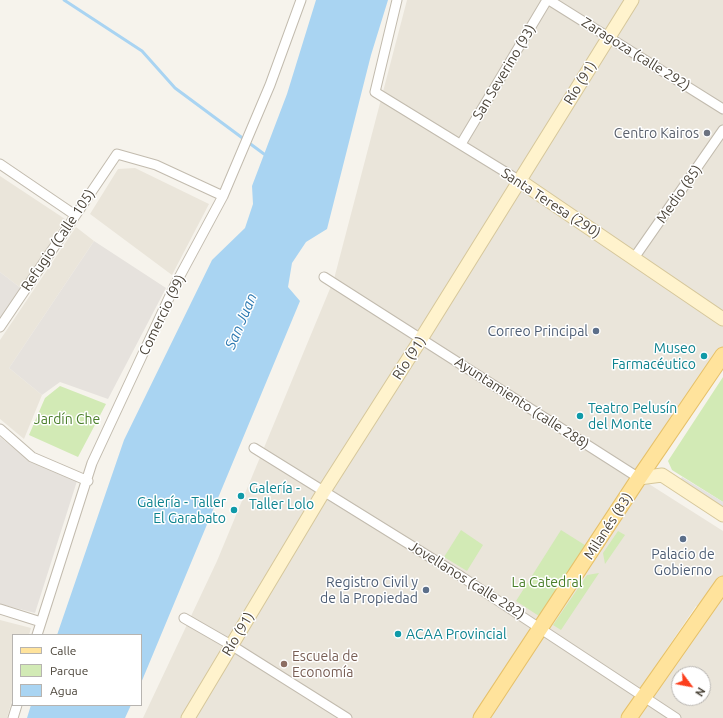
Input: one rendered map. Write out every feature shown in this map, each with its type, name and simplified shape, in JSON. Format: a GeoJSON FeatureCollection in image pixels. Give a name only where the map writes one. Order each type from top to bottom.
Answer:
{"type":"FeatureCollection","features":[{"type":"Feature","properties":{"kind":"main road","name":"Milanés (83)"},"geometry":{"type":"LineString","coordinates":[[481,718],[542,628],[639,478],[723,356]]}},
{"type":"Feature","properties":{"kind":"main road"},"geometry":{"type":"LineString","coordinates":[[629,718],[723,584]]}},
{"type":"Feature","properties":{"kind":"street","name":"Comercio (99)"},"geometry":{"type":"LineString","coordinates":[[37,634],[88,481],[92,463],[175,285],[223,196],[270,85],[301,0]]}},
{"type":"Feature","properties":{"kind":"street","name":"Santa Teresa (290)"},"geometry":{"type":"LineString","coordinates":[[397,0],[375,92],[520,181],[723,319]]}},
{"type":"Feature","properties":{"kind":"street","name":"Zaragoza (calle 292)"},"geometry":{"type":"LineString","coordinates":[[548,0],[723,108]]}},
{"type":"Feature","properties":{"kind":"street","name":"San Severino (93)"},"geometry":{"type":"LineString","coordinates":[[461,144],[548,0]]}},
{"type":"Feature","properties":{"kind":"street","name":"Río (91)"},"geometry":{"type":"LineString","coordinates":[[188,718],[324,492],[632,0]]}},
{"type":"Feature","properties":{"kind":"street","name":"Medio (85)"},"geometry":{"type":"LineString","coordinates":[[634,258],[723,130]]}},
{"type":"Feature","properties":{"kind":"street","name":"Refugio (Calle 105)"},"geometry":{"type":"LineString","coordinates":[[0,327],[116,154],[156,165],[223,196]]}},
{"type":"Feature","properties":{"kind":"street"},"geometry":{"type":"LineString","coordinates":[[0,164],[75,215]]}},
{"type":"Feature","properties":{"kind":"street","name":"Ayuntamiento (calle 288)"},"geometry":{"type":"LineString","coordinates":[[324,277],[639,478]]}},
{"type":"Feature","properties":{"kind":"street"},"geometry":{"type":"LineString","coordinates":[[0,429],[32,456],[88,481]]}},
{"type":"Feature","properties":{"kind":"street","name":"Jovellanos (calle 282)"},"geometry":{"type":"LineString","coordinates":[[254,448],[435,559],[542,628],[644,698],[676,718]]}},
{"type":"Feature","properties":{"kind":"street"},"geometry":{"type":"LineString","coordinates":[[659,450],[657,462],[662,476]]}},
{"type":"Feature","properties":{"kind":"street"},"geometry":{"type":"LineString","coordinates":[[639,478],[662,476],[723,515]]}},
{"type":"Feature","properties":{"kind":"street"},"geometry":{"type":"LineString","coordinates":[[0,610],[41,622]]}},
{"type":"Feature","properties":{"kind":"street"},"geometry":{"type":"LineString","coordinates":[[184,618],[232,645],[347,718]]}},
{"type":"Feature","properties":{"kind":"street"},"geometry":{"type":"LineString","coordinates":[[13,718],[17,706]]}},
{"type":"Feature","properties":{"kind":"shaded area"},"geometry":{"type":"Polygon","coordinates":[[[407,0],[723,0],[723,348],[639,469],[649,484],[723,531],[723,577],[700,609],[696,606],[620,718],[143,718],[217,561],[334,279],[407,0]]]}},
{"type":"Feature","properties":{"kind":"shaded area"},"geometry":{"type":"Polygon","coordinates":[[[135,168],[209,204],[172,275],[90,214],[118,169],[135,168]]]}},
{"type":"Feature","properties":{"kind":"shaded area"},"geometry":{"type":"Polygon","coordinates":[[[0,176],[65,219],[22,289],[0,272],[0,176]]]}},
{"type":"Feature","properties":{"kind":"shaded area"},"geometry":{"type":"Polygon","coordinates":[[[76,227],[94,241],[9,368],[42,395],[24,439],[0,419],[0,340],[76,227]]]}},
{"type":"Feature","properties":{"kind":"shaded area"},"geometry":{"type":"Polygon","coordinates":[[[94,241],[166,288],[108,399],[60,382],[42,395],[9,368],[94,241]]]}},
{"type":"Feature","properties":{"kind":"shaded area"},"geometry":{"type":"Polygon","coordinates":[[[0,272],[22,289],[0,321],[0,272]]]}},
{"type":"Feature","properties":{"kind":"shaded area"},"geometry":{"type":"Polygon","coordinates":[[[0,437],[26,458],[77,481],[35,613],[0,604],[0,437]]]}},
{"type":"Feature","properties":{"kind":"shaded area"},"geometry":{"type":"Polygon","coordinates":[[[682,477],[723,502],[723,510],[678,483],[682,477]]]}},
{"type":"Feature","properties":{"kind":"shaded area"},"geometry":{"type":"Polygon","coordinates":[[[723,596],[723,718],[633,718],[671,666],[671,706],[711,706],[711,666],[671,666],[723,596]]]}},
{"type":"Feature","properties":{"kind":"shaded area"},"geometry":{"type":"Polygon","coordinates":[[[0,620],[31,628],[29,634],[12,634],[12,700],[7,718],[0,718],[0,620]]]}},
{"type":"Feature","properties":{"kind":"green space"},"geometry":{"type":"Polygon","coordinates":[[[723,377],[723,502],[672,470],[668,461],[723,377]]]}},
{"type":"Feature","properties":{"kind":"green space","name":"Jardín Che"},"geometry":{"type":"Polygon","coordinates":[[[60,386],[106,404],[78,457],[29,435],[45,398],[60,386]]]}},
{"type":"Feature","properties":{"kind":"green space"},"geometry":{"type":"Polygon","coordinates":[[[461,530],[483,545],[467,571],[444,557],[461,530]]]}},
{"type":"Feature","properties":{"kind":"green space","name":"La Catedral"},"geometry":{"type":"Polygon","coordinates":[[[561,530],[588,547],[542,618],[516,601],[561,530]]]}},
{"type":"Feature","properties":{"kind":"green space"},"geometry":{"type":"Polygon","coordinates":[[[618,531],[625,535],[605,564],[603,553],[618,531]]]}},
{"type":"Feature","properties":{"kind":"green space"},"geometry":{"type":"Polygon","coordinates":[[[599,573],[561,630],[553,625],[587,575],[599,573]]]}},
{"type":"Feature","properties":{"kind":"water","name":"San Juan"},"geometry":{"type":"Polygon","coordinates":[[[316,0],[388,0],[371,55],[327,229],[306,242],[292,263],[288,287],[300,301],[142,681],[142,634],[57,634],[124,440],[212,260],[245,228],[253,204],[252,186],[287,94],[316,0]]]}},
{"type":"Feature","properties":{"kind":"water"},"geometry":{"type":"Polygon","coordinates":[[[31,706],[131,706],[125,718],[27,718],[31,706]]]}},
{"type":"Feature","properties":{"kind":"waterway"},"geometry":{"type":"LineString","coordinates":[[64,0],[142,51],[175,88],[264,154]]}},
{"type":"Feature","properties":{"kind":"place","name":"Centro Kairos"},"geometry":{"type":"Point","coordinates":[707,133]}},
{"type":"Feature","properties":{"kind":"place","name":"Correo Principal"},"geometry":{"type":"Point","coordinates":[596,331]}},
{"type":"Feature","properties":{"kind":"place","name":"Museo Farmacéutico"},"geometry":{"type":"Point","coordinates":[704,356]}},
{"type":"Feature","properties":{"kind":"place","name":"Teatro Pelusín del Monte"},"geometry":{"type":"Point","coordinates":[580,416]}},
{"type":"Feature","properties":{"kind":"place","name":"Galería - Taller Lolo"},"geometry":{"type":"Point","coordinates":[241,496]}},
{"type":"Feature","properties":{"kind":"place","name":"Galería - Taller El Garabato"},"geometry":{"type":"Point","coordinates":[234,510]}},
{"type":"Feature","properties":{"kind":"place","name":"Palacio de Gobierno"},"geometry":{"type":"Point","coordinates":[683,539]}},
{"type":"Feature","properties":{"kind":"place","name":"Registro Civil y de la Propiedad"},"geometry":{"type":"Point","coordinates":[426,590]}},
{"type":"Feature","properties":{"kind":"place","name":"ACAA Provincial"},"geometry":{"type":"Point","coordinates":[398,634]}},
{"type":"Feature","properties":{"kind":"place","name":"Escuela de Economía"},"geometry":{"type":"Point","coordinates":[284,664]}}]}
